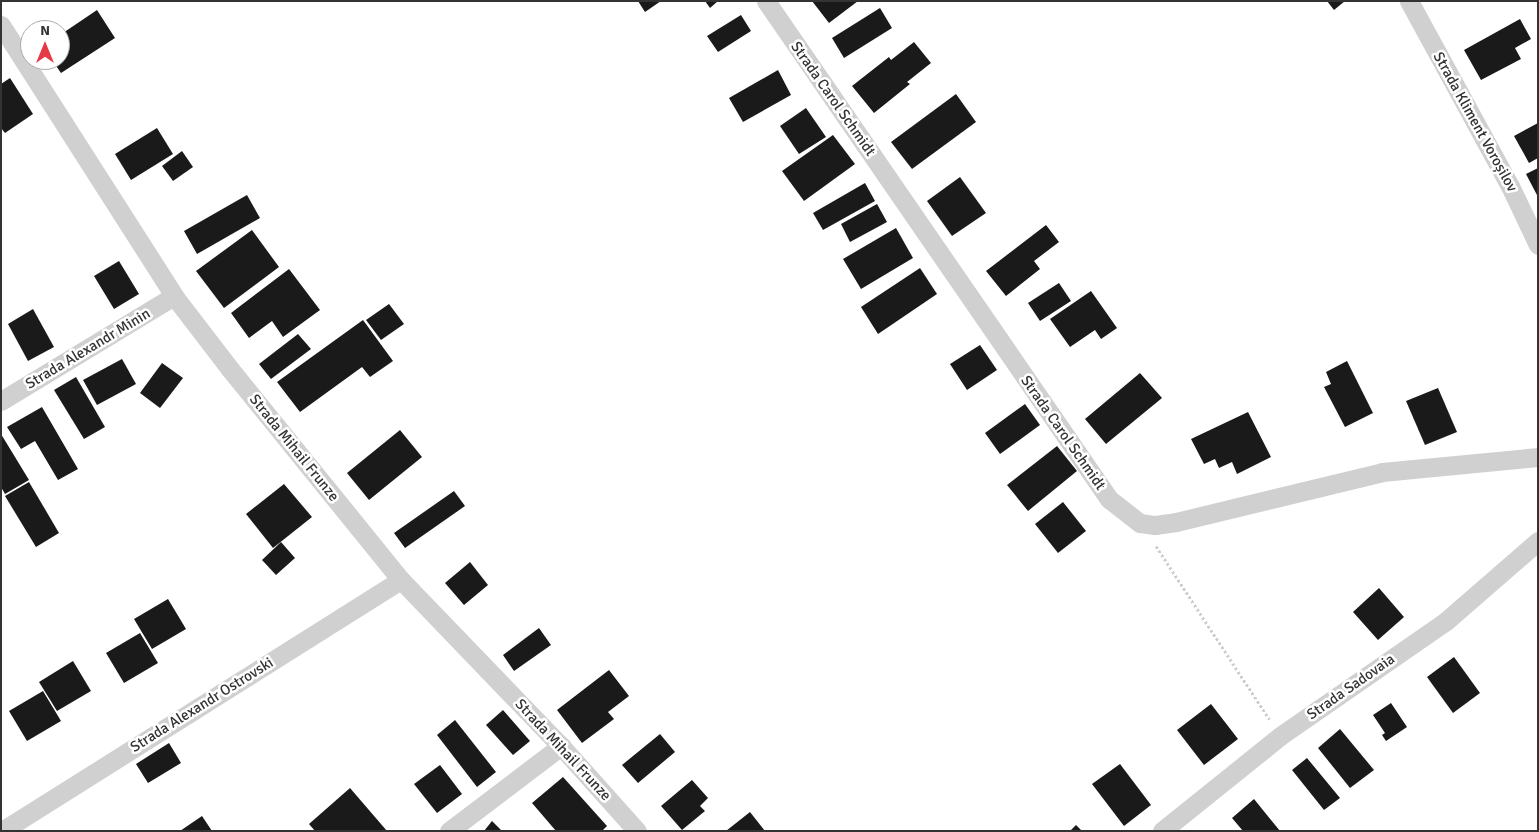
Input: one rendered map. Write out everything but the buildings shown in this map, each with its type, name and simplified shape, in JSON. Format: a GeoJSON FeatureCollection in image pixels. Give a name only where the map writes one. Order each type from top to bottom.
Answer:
{"type":"FeatureCollection","features":[{"type":"Feature","properties":{"kind":"street","name":"Strada Carol Schmidt"},"geometry":{"type":"LineString","coordinates":[[766,1],[1109,499],[1140,523]]}},
{"type":"Feature","properties":{"kind":"street","name":"Strada Kliment Voroșilov"},"geometry":{"type":"LineString","coordinates":[[1409,1],[1510,186],[1538,245]]}},
{"type":"Feature","properties":{"kind":"street","name":"Strada Mihail Frunze"},"geometry":{"type":"LineString","coordinates":[[1,25],[7,47],[174,296],[230,369],[402,580],[561,746],[637,831]]}},
{"type":"Feature","properties":{"kind":"street","name":"Strada Alexandr Minin"},"geometry":{"type":"LineString","coordinates":[[1,401],[174,296]]}},
{"type":"Feature","properties":{"kind":"street"},"geometry":{"type":"LineString","coordinates":[[1140,523],[1176,522],[1382,472],[1538,457]]}},
{"type":"Feature","properties":{"kind":"street","name":"Strada Sadovaia"},"geometry":{"type":"LineString","coordinates":[[1162,831],[1280,736],[1446,621],[1538,541]]}},
{"type":"Feature","properties":{"kind":"street","name":"Strada Alexandr Ostrovski"},"geometry":{"type":"LineString","coordinates":[[2,831],[402,580]]}},
{"type":"Feature","properties":{"kind":"street"},"geometry":{"type":"LineString","coordinates":[[449,831],[561,746]]}},
{"type":"Feature","properties":{"kind":"path"},"geometry":{"type":"LineString","coordinates":[[1140,523],[1280,736]]}}]}
